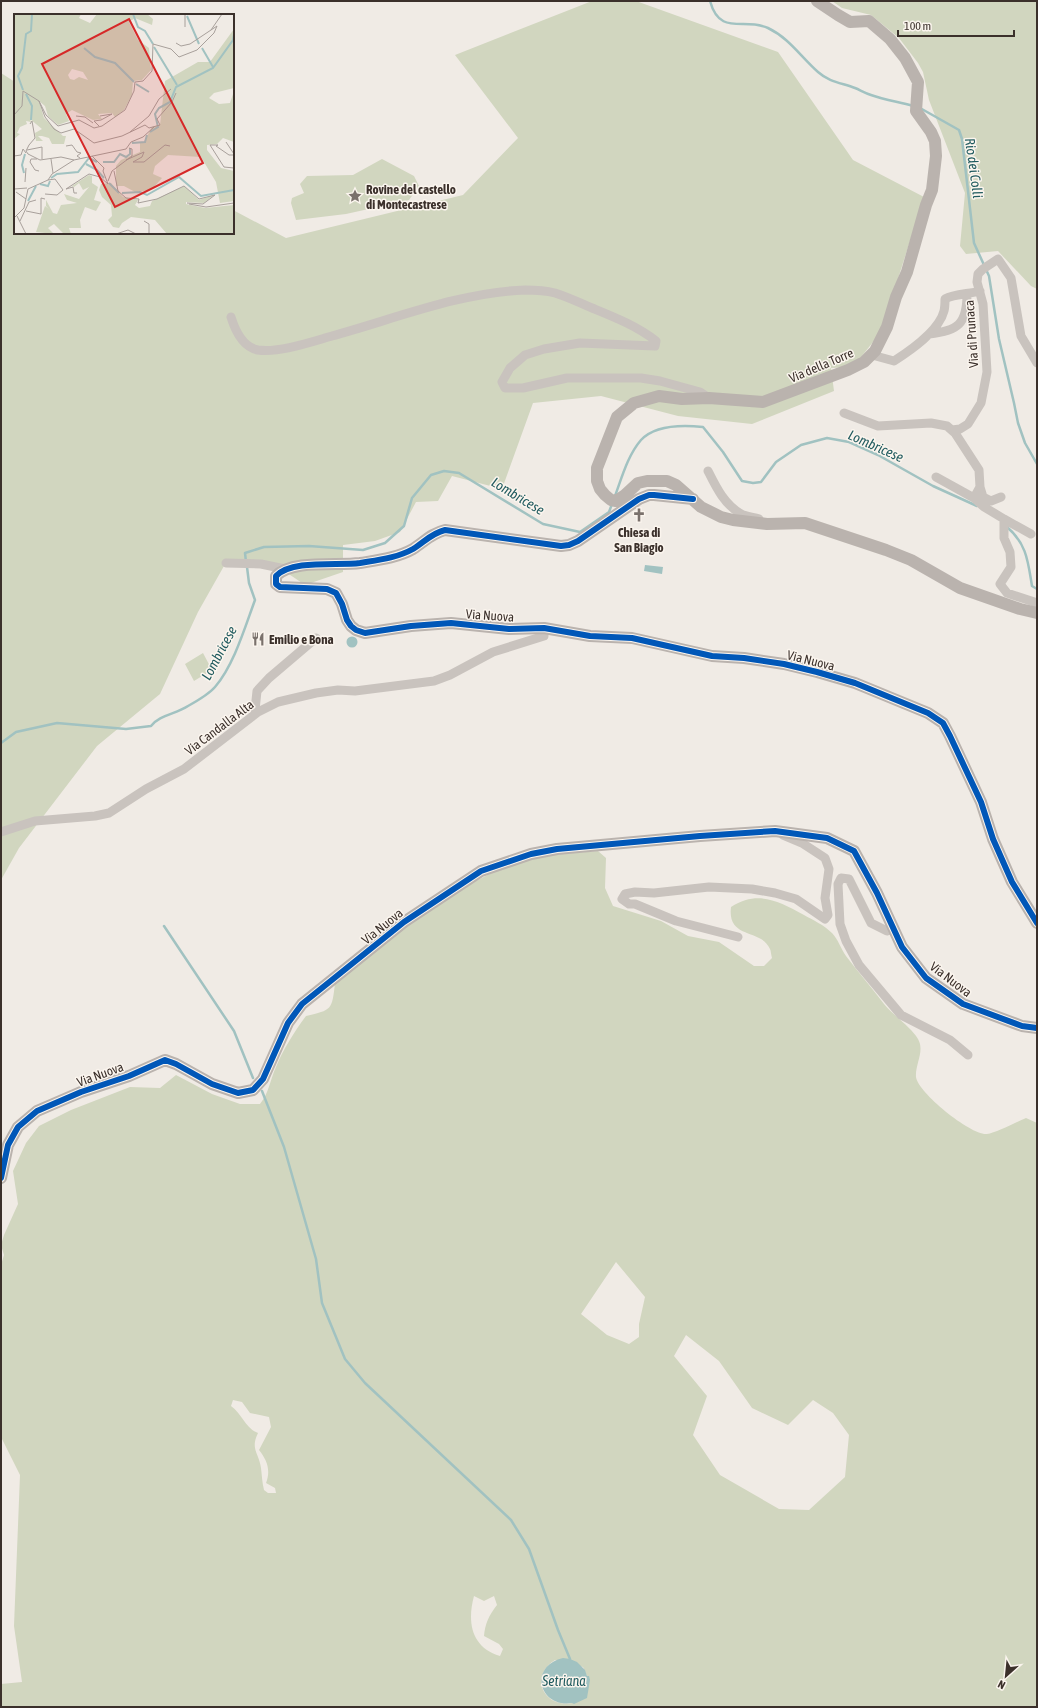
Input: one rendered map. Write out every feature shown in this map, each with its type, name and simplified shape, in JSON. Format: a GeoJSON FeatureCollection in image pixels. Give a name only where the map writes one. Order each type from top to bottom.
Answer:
{"type":"FeatureCollection","features":[{"type":"Feature","properties":{"kind":"street","name":"Via della Torre"},"geometry":{"type":"LineString","coordinates":[[693,500],[676,485],[659,480],[638,483],[616,501],[611,500],[604,495],[597,482],[597,468],[617,417],[634,403],[659,396],[682,399],[709,398],[763,402],[848,370],[864,362],[872,355],[887,327],[896,297],[907,272],[926,205],[932,190],[936,156],[935,141],[931,132],[916,111],[918,82],[906,58],[881,30],[869,21],[850,22],[817,1]]}},
{"type":"Feature","properties":{"kind":"street"},"geometry":{"type":"LineString","coordinates":[[980,291],[977,282],[978,274],[998,259],[1011,278],[1021,336],[1037,363]]}},
{"type":"Feature","properties":{"kind":"street"},"geometry":{"type":"LineString","coordinates":[[231,317],[241,340],[257,350],[296,346],[368,327],[418,310],[489,294],[526,290],[554,293],[621,320],[647,334],[656,341],[655,346],[580,343],[544,348],[525,355],[510,368],[502,382],[505,388],[522,388],[567,378],[641,378],[660,381],[700,392],[709,398]]}},
{"type":"Feature","properties":{"kind":"street","name":"Via di Prunaca"},"geometry":{"type":"LineString","coordinates":[[872,355],[894,361],[921,342],[929,334],[945,311],[944,299],[951,296],[980,291],[983,304],[987,372],[986,384],[981,403],[968,424],[960,429],[952,430]]}},
{"type":"Feature","properties":{"kind":"street"},"geometry":{"type":"LineString","coordinates":[[929,334],[952,329],[962,322],[966,310],[967,294]]}},
{"type":"Feature","properties":{"kind":"street"},"geometry":{"type":"LineString","coordinates":[[844,413],[878,426],[931,423],[947,426],[952,430],[968,451],[979,470],[980,487],[983,497],[991,501],[1001,498]]}},
{"type":"Feature","properties":{"kind":"street"},"geometry":{"type":"LineString","coordinates":[[708,470],[721,495],[730,505],[741,514],[758,518],[767,524]]}},
{"type":"Feature","properties":{"kind":"street"},"geometry":{"type":"LineString","coordinates":[[936,477],[974,498],[984,507],[1031,534]]}},
{"type":"Feature","properties":{"kind":"street"},"geometry":{"type":"LineString","coordinates":[[974,498],[980,487]]}},
{"type":"Feature","properties":{"kind":"street"},"geometry":{"type":"LineString","coordinates":[[226,563],[261,564],[285,569],[314,564],[358,563],[392,558],[412,550],[433,534],[444,530],[530,543],[561,546],[569,545],[578,541],[639,499],[649,495],[693,500],[701,507],[721,517],[733,520],[767,524],[805,524],[820,528],[911,560],[960,588],[1020,609],[1037,613]]}},
{"type":"Feature","properties":{"kind":"street"},"geometry":{"type":"LineString","coordinates":[[1004,519],[1004,538],[1010,552],[1011,567],[1000,584],[1007,593],[1037,603]]}},
{"type":"Feature","properties":{"kind":"street","name":"Via Nuova"},"geometry":{"type":"LineString","coordinates":[[285,569],[276,576],[276,584],[280,587],[327,589],[336,593],[351,626],[364,633],[411,626],[451,623],[510,629],[544,628],[590,636],[632,638],[712,656],[744,658],[784,664],[855,683],[928,714],[943,724],[950,736],[981,802],[993,839],[1012,882],[1037,923]]}},
{"type":"Feature","properties":{"kind":"street","name":"Via Candalla Alta"},"geometry":{"type":"LineString","coordinates":[[1,832],[35,821],[95,816],[109,813],[146,789],[184,769],[258,712],[278,702],[316,693],[338,690],[355,691],[434,681],[450,675],[493,652],[544,636],[544,628]]}},
{"type":"Feature","properties":{"kind":"street"},"geometry":{"type":"LineString","coordinates":[[258,712],[255,710],[257,691],[269,678],[316,638]]}},
{"type":"Feature","properties":{"kind":"street"},"geometry":{"type":"LineString","coordinates":[[738,937],[676,921],[635,904],[629,904],[622,899],[625,894],[635,892],[654,893],[709,887],[752,889],[796,899],[825,919],[828,915],[825,898],[829,869],[825,858],[802,843],[775,831]]}},
{"type":"Feature","properties":{"kind":"street","name":"Via Nuova"},"geometry":{"type":"LineString","coordinates":[[1,1178],[8,1145],[18,1127],[37,1111],[165,1060],[176,1064],[212,1084],[238,1092],[253,1090],[262,1079],[288,1023],[302,1004],[404,922],[481,871],[531,854],[557,849],[775,831],[827,838],[854,851],[877,893],[902,947],[926,978],[963,1004],[1022,1026],[1037,1028]]}},
{"type":"Feature","properties":{"kind":"street"},"geometry":{"type":"LineString","coordinates":[[893,929],[887,931],[871,923],[849,879],[841,878],[838,884],[840,924],[846,941],[860,965],[901,1015],[950,1040],[968,1055]]}},
{"type":"Feature","properties":{"kind":"green space"},"geometry":{"type":"Polygon","coordinates":[[[592,1],[636,1],[778,52],[853,160],[924,197],[881,332],[853,367],[831,368],[834,391],[752,424],[678,416],[601,396],[533,403],[502,489],[452,476],[438,501],[416,502],[400,532],[375,541],[343,545],[343,572],[305,585],[274,564],[224,566],[198,612],[160,694],[97,746],[19,848],[1,880],[1,73],[14,81],[14,234],[234,234],[234,211],[286,238],[463,195],[518,138],[455,55],[592,1]]]}},
{"type":"Feature","properties":{"kind":"green space"},"geometry":{"type":"Polygon","coordinates":[[[832,1],[1037,1],[1037,289],[1031,286],[998,251],[966,254],[960,246],[965,193],[929,100],[923,72],[899,38],[871,15],[842,8],[832,1]]]}},
{"type":"Feature","properties":{"kind":"green space"},"geometry":{"type":"Polygon","coordinates":[[[382,159],[414,176],[419,186],[409,200],[346,214],[296,220],[291,203],[292,198],[304,193],[300,184],[307,176],[353,175],[382,159]]]}},
{"type":"Feature","properties":{"kind":"green space"},"geometry":{"type":"Polygon","coordinates":[[[203,653],[212,670],[194,681],[185,664],[203,653]]]}},
{"type":"Feature","properties":{"kind":"green space"},"geometry":{"type":"Polygon","coordinates":[[[598,851],[606,858],[605,888],[613,906],[661,921],[688,936],[719,942],[754,966],[764,966],[772,958],[770,950],[766,943],[760,938],[739,929],[734,925],[731,917],[731,907],[750,899],[768,899],[785,905],[818,923],[834,935],[846,956],[884,1004],[911,1030],[918,1039],[920,1044],[920,1053],[916,1077],[919,1084],[935,1103],[958,1121],[980,1133],[987,1134],[1001,1130],[1026,1118],[1037,1123],[1037,1707],[1,1707],[1,1684],[22,1682],[14,1626],[20,1475],[1,1437],[1,1265],[4,1255],[1,1245],[18,1204],[13,1171],[26,1143],[39,1126],[71,1110],[130,1087],[160,1088],[176,1075],[212,1094],[240,1104],[260,1104],[282,1054],[306,1016],[326,1010],[333,999],[335,983],[402,930],[449,897],[474,882],[499,870],[534,858],[598,851]],[[616,1262],[581,1314],[607,1335],[629,1344],[639,1337],[639,1324],[645,1297],[616,1262]],[[686,1335],[674,1356],[707,1396],[693,1435],[720,1475],[779,1509],[809,1510],[845,1477],[849,1435],[833,1413],[813,1400],[788,1425],[752,1408],[719,1361],[686,1335]],[[233,1400],[231,1406],[250,1428],[258,1433],[255,1447],[260,1463],[264,1490],[268,1493],[276,1493],[275,1488],[266,1483],[268,1469],[259,1450],[271,1427],[269,1417],[250,1413],[242,1402],[233,1400]],[[474,1596],[471,1615],[477,1640],[490,1652],[500,1656],[503,1649],[499,1644],[484,1636],[488,1620],[497,1605],[494,1596],[484,1601],[474,1596]],[[555,1660],[547,1667],[541,1682],[547,1696],[553,1701],[562,1703],[572,1703],[587,1676],[583,1667],[555,1660]]]}},
{"type":"Feature","properties":{"kind":"water"},"geometry":{"type":"Polygon","coordinates":[[[645,565],[663,567],[662,574],[644,571],[645,565]]]}},
{"type":"Feature","properties":{"kind":"water"},"geometry":{"type":"Polygon","coordinates":[[[350,637],[354,637],[356,638],[356,646],[350,647],[347,644],[347,640],[350,637]]]}},
{"type":"Feature","properties":{"kind":"water","name":"Setriana"},"geometry":{"type":"Polygon","coordinates":[[[563,1658],[577,1662],[585,1670],[590,1680],[587,1698],[574,1704],[561,1703],[552,1699],[545,1693],[542,1685],[542,1677],[545,1669],[552,1662],[563,1658]]]}},
{"type":"Feature","properties":{"kind":"waterway","name":"Rio dei Colli"},"geometry":{"type":"LineString","coordinates":[[710,1],[714,12],[720,19],[726,22],[734,24],[759,25],[775,32],[789,42],[818,72],[827,78],[876,97],[913,106]]}},
{"type":"Feature","properties":{"kind":"waterway","name":"Rio dei Colli"},"geometry":{"type":"LineString","coordinates":[[920,108],[959,130],[962,139],[974,243],[989,276],[999,339],[1018,423],[1025,443],[1037,464]]}},
{"type":"Feature","properties":{"kind":"waterway","name":"Lombricese"},"geometry":{"type":"LineString","coordinates":[[615,496],[632,452],[641,440],[654,431],[670,427],[687,426],[703,427],[723,452],[742,481],[753,483],[761,482],[776,462],[801,445],[827,438],[849,442],[878,455],[933,486],[977,506]]}},
{"type":"Feature","properties":{"kind":"waterway","name":"Lombricese"},"geometry":{"type":"LineString","coordinates":[[246,562],[245,553],[264,547],[309,546],[363,550],[385,543],[404,526],[412,498],[431,475],[444,471],[459,473],[543,524],[580,532],[609,512],[612,504]]}},
{"type":"Feature","properties":{"kind":"waterway","name":"Lombricese"},"geometry":{"type":"LineString","coordinates":[[1007,527],[1014,533],[1023,547],[1028,561],[1032,586],[1037,589]]}},
{"type":"Feature","properties":{"kind":"waterway","name":"Lombricese"},"geometry":{"type":"LineString","coordinates":[[1,743],[16,732],[57,723],[126,729],[151,726],[158,719],[183,709],[206,695],[215,687],[228,668],[255,600],[249,583],[247,567]]}},
{"type":"Feature","properties":{"kind":"waterway"},"geometry":{"type":"LineString","coordinates":[[164,926],[234,1031],[253,1078]]}},
{"type":"Feature","properties":{"kind":"waterway"},"geometry":{"type":"LineString","coordinates":[[262,1091],[284,1147],[316,1259],[322,1303],[345,1359],[365,1383],[511,1520],[529,1549],[570,1659]]}},
{"type":"Feature","properties":{"kind":"cycle path"},"geometry":{"type":"LineString","coordinates":[[693,499],[649,495],[639,499],[578,541],[569,545],[561,546],[445,530],[432,535],[413,549],[400,555],[360,563],[316,564],[293,567],[276,576],[276,584],[280,587],[327,589],[336,593],[351,626],[356,630],[365,633],[411,626],[451,623],[509,629],[544,628],[590,636],[632,638],[712,656],[744,658],[784,664],[817,672],[855,683],[928,713],[943,723],[950,736],[981,802],[993,839],[1012,882],[1037,923]]}},
{"type":"Feature","properties":{"kind":"cycle path"},"geometry":{"type":"LineString","coordinates":[[1,1178],[8,1145],[18,1127],[37,1111],[81,1092],[129,1076],[165,1060],[176,1064],[212,1084],[238,1093],[253,1090],[263,1079],[288,1023],[302,1004],[404,922],[481,871],[531,854],[557,849],[775,831],[827,838],[854,851],[877,893],[902,947],[926,978],[963,1004],[1022,1026],[1037,1028]]}},
{"type":"Feature","properties":{"kind":"place","name":"Rovine del castello di Montecastrese"},"geometry":{"type":"Point","coordinates":[355,196]}},
{"type":"Feature","properties":{"kind":"place","name":"Chiesa di San Biagio"},"geometry":{"type":"Point","coordinates":[639,515]}},
{"type":"Feature","properties":{"kind":"place","name":"Emilio e Bona"},"geometry":{"type":"Point","coordinates":[258,639]}}]}
